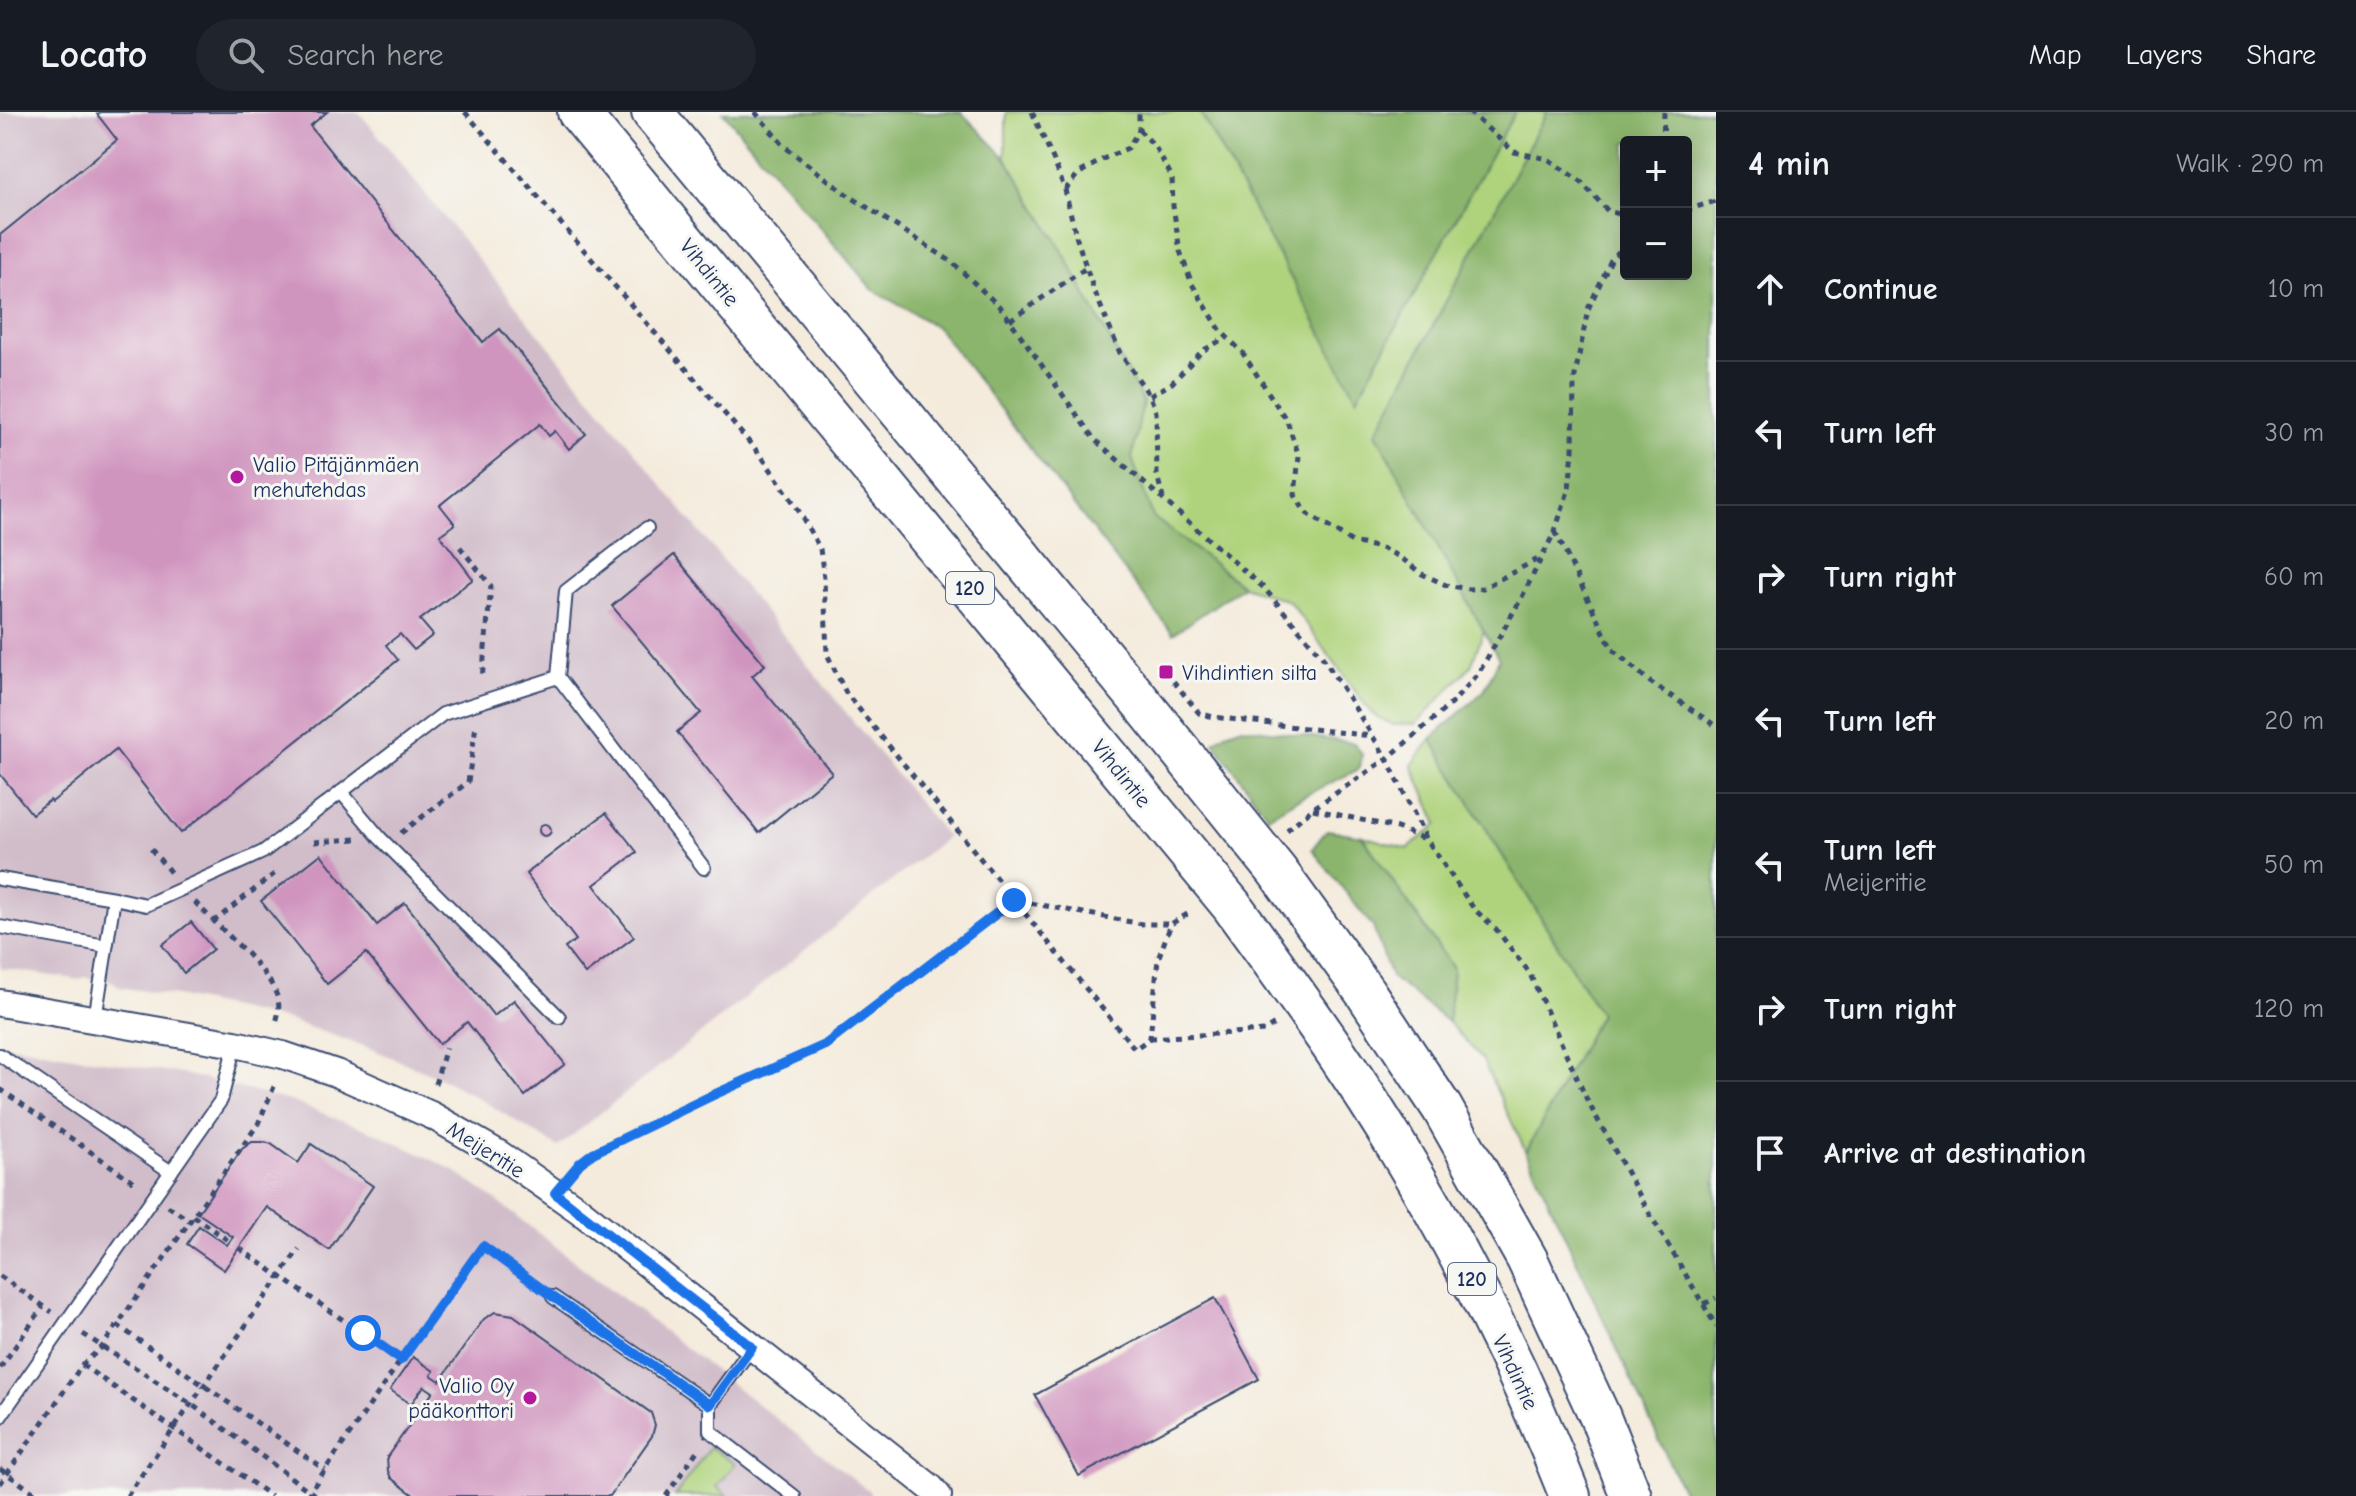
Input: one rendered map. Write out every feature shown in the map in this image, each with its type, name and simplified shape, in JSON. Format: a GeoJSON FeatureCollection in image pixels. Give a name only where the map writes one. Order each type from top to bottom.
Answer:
{"type":"FeatureCollection","features":[{"type":"Feature","properties":{"kind":"main road","name":"Vihdintie"},"geometry":{"type":"LineString","coordinates":[[578,112],[1232,906],[1303,1005],[1394,1142],[1479,1292],[1550,1445],[1570,1496]]}},
{"type":"Feature","properties":{"kind":"main road","name":"120"},"geometry":{"type":"LineString","coordinates":[[652,112],[1150,714],[1277,871],[1365,992],[1442,1108],[1527,1259],[1600,1417],[1631,1496]]}},
{"type":"Feature","properties":{"kind":"street","name":"Meijeritie"},"geometry":{"type":"LineString","coordinates":[[0,1003],[283,1055],[336,1073],[433,1116],[499,1154],[555,1193],[934,1492]]}},
{"type":"Feature","properties":{"kind":"lane"},"geometry":{"type":"LineString","coordinates":[[647,528],[566,591],[558,677],[704,868]]}},
{"type":"Feature","properties":{"kind":"lane"},"geometry":{"type":"LineString","coordinates":[[0,879],[146,905],[263,852],[443,714],[558,677]]}},
{"type":"Feature","properties":{"kind":"lane"},"geometry":{"type":"LineString","coordinates":[[341,792],[380,838],[559,1017]]}},
{"type":"Feature","properties":{"kind":"lane"},"geometry":{"type":"LineString","coordinates":[[95,1019],[114,898]]}},
{"type":"Feature","properties":{"kind":"lane"},"geometry":{"type":"LineString","coordinates":[[0,927],[106,946]]}},
{"type":"Feature","properties":{"kind":"lane"},"geometry":{"type":"LineString","coordinates":[[0,1417],[221,1100],[235,1044]]}},
{"type":"Feature","properties":{"kind":"lane"},"geometry":{"type":"LineString","coordinates":[[0,1055],[171,1172]]}},
{"type":"Feature","properties":{"kind":"lane"},"geometry":{"type":"LineString","coordinates":[[553,1297],[710,1405]]}},
{"type":"Feature","properties":{"kind":"lane"},"geometry":{"type":"LineString","coordinates":[[752,1347],[710,1405],[710,1431],[794,1496]]}},
{"type":"Feature","properties":{"kind":"path"},"geometry":{"type":"LineString","coordinates":[[465,112],[771,469],[820,549],[827,654],[846,693],[1135,1049],[1150,1038],[1264,1031],[1276,1023]]}},
{"type":"Feature","properties":{"kind":"path"},"geometry":{"type":"LineString","coordinates":[[755,112],[784,146],[845,193],[952,262],[1002,309],[1094,439],[1264,588],[1324,659],[1387,759],[1427,840],[1474,909],[1496,929],[1529,972],[1588,1102],[1716,1326]]}},
{"type":"Feature","properties":{"kind":"path"},"geometry":{"type":"LineString","coordinates":[[1032,112],[1065,190],[1086,268],[1120,353],[1150,396],[1156,412],[1157,475],[1163,499]]}},
{"type":"Feature","properties":{"kind":"path"},"geometry":{"type":"LineString","coordinates":[[1065,190],[1078,174],[1128,148],[1139,130],[1139,112]]}},
{"type":"Feature","properties":{"kind":"path"},"geometry":{"type":"LineString","coordinates":[[1469,112],[1514,152],[1548,159],[1581,182],[1608,211],[1620,214]]}},
{"type":"Feature","properties":{"kind":"path"},"geometry":{"type":"LineString","coordinates":[[1663,136],[1664,112]]}},
{"type":"Feature","properties":{"kind":"path"},"geometry":{"type":"LineString","coordinates":[[1139,130],[1154,145],[1172,177],[1180,251],[1192,284],[1221,331],[1242,352],[1287,421],[1299,456],[1295,495],[1305,512],[1352,542],[1381,548],[1446,585],[1483,588],[1541,558]]}},
{"type":"Feature","properties":{"kind":"path"},"geometry":{"type":"LineString","coordinates":[[1692,208],[1716,201]]}},
{"type":"Feature","properties":{"kind":"path"},"geometry":{"type":"LineString","coordinates":[[1287,831],[1312,809],[1387,759],[1453,702],[1478,674],[1555,531],[1569,488],[1574,381],[1588,309],[1611,260],[1620,250]]}},
{"type":"Feature","properties":{"kind":"path"},"geometry":{"type":"LineString","coordinates":[[1010,320],[1086,268]]}},
{"type":"Feature","properties":{"kind":"path"},"geometry":{"type":"LineString","coordinates":[[1150,396],[1172,383],[1202,351],[1227,337]]}},
{"type":"Feature","properties":{"kind":"path"},"geometry":{"type":"LineString","coordinates":[[1555,531],[1612,649],[1650,682],[1716,726]]}},
{"type":"Feature","properties":{"kind":"path"},"geometry":{"type":"LineString","coordinates":[[1166,672],[1199,713],[1372,737]]}},
{"type":"Feature","properties":{"kind":"path"},"geometry":{"type":"LineString","coordinates":[[1312,809],[1397,828],[1427,840]]}},
{"type":"Feature","properties":{"kind":"path"},"geometry":{"type":"LineString","coordinates":[[555,1193],[580,1163],[593,1153],[825,1045],[1014,900],[1142,924],[1171,924],[1196,908]]}},
{"type":"Feature","properties":{"kind":"path"},"geometry":{"type":"LineString","coordinates":[[1150,1038],[1158,959],[1171,924]]}},
{"type":"Feature","properties":{"kind":"path"},"geometry":{"type":"LineString","coordinates":[[238,946],[273,986],[279,1010],[275,1025]]}},
{"type":"Feature","properties":{"kind":"path"},"geometry":{"type":"LineString","coordinates":[[435,1084],[446,1048]]}},
{"type":"Feature","properties":{"kind":"path"},"geometry":{"type":"LineString","coordinates":[[0,1484],[82,1365],[102,1347],[192,1218],[229,1241]]}},
{"type":"Feature","properties":{"kind":"path"},"geometry":{"type":"LineString","coordinates":[[0,1276],[191,1404],[311,1495],[325,1470],[483,1246],[553,1297]]}},
{"type":"Feature","properties":{"kind":"path"},"geometry":{"type":"LineString","coordinates":[[239,1248],[401,1360]]}},
{"type":"Feature","properties":{"kind":"path"},"geometry":{"type":"LineString","coordinates":[[127,1496],[299,1249]]}},
{"type":"Feature","properties":{"kind":"path"},"geometry":{"type":"LineString","coordinates":[[1704,1304],[1716,1298]]}},
{"type":"Feature","properties":{"kind":"path"},"geometry":{"type":"LineString","coordinates":[[0,1368],[44,1306]]}},
{"type":"Feature","properties":{"kind":"path"},"geometry":{"type":"LineString","coordinates":[[117,1325],[325,1470]]}},
{"type":"Feature","properties":{"kind":"path"},"geometry":{"type":"LineString","coordinates":[[82,1365],[271,1496]]}},
{"type":"Feature","properties":{"kind":"path"},"geometry":{"type":"LineString","coordinates":[[666,1496],[710,1431]]}},
{"type":"Feature","properties":{"kind":"path"},"geometry":{"type":"LineString","coordinates":[[0,1469],[39,1496]]}},
{"type":"Feature","properties":{"kind":"shaded area"},"geometry":{"type":"Polygon","coordinates":[[[0,112],[359,112],[947,837],[558,1147],[437,1076],[288,1020],[119,987],[114,982],[0,968],[0,112]]]}},
{"type":"Feature","properties":{"kind":"shaded area"},"geometry":{"type":"Polygon","coordinates":[[[0,1044],[188,1075],[290,1101],[381,1135],[453,1170],[869,1491],[871,1496],[0,1496],[0,1044]]]}},
{"type":"Feature","properties":{"kind":"green space"},"geometry":{"type":"Polygon","coordinates":[[[723,112],[961,112],[1006,158],[1062,250],[1143,402],[1132,458],[1153,517],[1243,586],[1173,634],[938,328],[872,289],[723,112]]]}},
{"type":"Feature","properties":{"kind":"green space"},"geometry":{"type":"Polygon","coordinates":[[[1006,112],[1200,112],[1357,397],[1515,112],[1547,112],[1376,433],[1484,630],[1471,666],[1416,724],[1393,725],[1372,714],[1289,601],[1243,586],[1153,517],[1132,458],[1143,402],[1062,250],[1006,158],[1006,112]]]}},
{"type":"Feature","properties":{"kind":"green space"},"geometry":{"type":"Polygon","coordinates":[[[1200,112],[1515,112],[1357,398],[1200,112]]]}},
{"type":"Feature","properties":{"kind":"green space"},"geometry":{"type":"Polygon","coordinates":[[[1547,112],[1716,112],[1716,1496],[1685,1496],[1526,1152],[1600,1014],[1431,739],[1484,691],[1499,659],[1376,433],[1547,112]]]}},
{"type":"Feature","properties":{"kind":"green space"},"geometry":{"type":"Polygon","coordinates":[[[1242,727],[1354,743],[1362,754],[1359,769],[1268,817],[1214,742],[1242,727]]]}},
{"type":"Feature","properties":{"kind":"green space"},"geometry":{"type":"Polygon","coordinates":[[[1431,739],[1600,1014],[1526,1152],[1482,1059],[1448,1022],[1453,968],[1362,836],[1408,849],[1438,824],[1412,765],[1431,739]]]}},
{"type":"Feature","properties":{"kind":"green space"},"geometry":{"type":"Polygon","coordinates":[[[1327,830],[1362,836],[1453,969],[1448,1022],[1391,977],[1373,927],[1312,849],[1327,830]]]}},
{"type":"Feature","properties":{"kind":"green space"},"geometry":{"type":"Polygon","coordinates":[[[710,1447],[735,1464],[717,1487],[728,1496],[675,1496],[710,1447]]]}},
{"type":"Feature","properties":{"kind":"building","name":"Valio Pitäjänmäen mehutehdas"},"geometry":{"type":"Polygon","coordinates":[[[327,112],[310,126],[483,342],[500,329],[586,434],[569,449],[555,431],[549,436],[540,424],[440,505],[455,524],[440,535],[473,579],[420,620],[433,635],[414,650],[400,634],[386,645],[398,660],[181,833],[116,750],[52,802],[50,800],[32,814],[0,774],[0,235],[117,140],[97,114],[327,112]]]}},
{"type":"Feature","properties":{"kind":"building"},"geometry":{"type":"Polygon","coordinates":[[[674,555],[765,665],[752,676],[832,773],[759,833],[677,732],[701,713],[612,606],[674,555]]]}},
{"type":"Feature","properties":{"kind":"building"},"geometry":{"type":"Polygon","coordinates":[[[606,813],[637,852],[594,885],[634,937],[585,974],[565,948],[576,940],[526,874],[606,813]]]}},
{"type":"Feature","properties":{"kind":"building"},"geometry":{"type":"Polygon","coordinates":[[[545,824],[551,830],[545,836],[539,830],[545,824]]]}},
{"type":"Feature","properties":{"kind":"building"},"geometry":{"type":"Polygon","coordinates":[[[321,854],[377,925],[405,903],[494,1016],[514,1000],[565,1064],[525,1096],[467,1022],[439,1044],[366,953],[327,984],[261,901],[321,854]]]}},
{"type":"Feature","properties":{"kind":"building"},"geometry":{"type":"Polygon","coordinates":[[[191,922],[213,949],[184,973],[162,945],[191,922]]]}},
{"type":"Feature","properties":{"kind":"building"},"geometry":{"type":"Polygon","coordinates":[[[252,1142],[271,1144],[298,1163],[311,1144],[373,1186],[329,1250],[267,1207],[224,1270],[187,1244],[199,1226],[227,1245],[233,1237],[198,1213],[242,1149],[252,1142]]]}},
{"type":"Feature","properties":{"kind":"building"},"geometry":{"type":"Polygon","coordinates":[[[1215,1298],[1259,1379],[1079,1476],[1035,1395],[1215,1298]]]}},
{"type":"Feature","properties":{"kind":"building","name":"Valio Oy pääkonttori"},"geometry":{"type":"Polygon","coordinates":[[[495,1312],[513,1315],[651,1413],[655,1425],[652,1436],[610,1496],[415,1496],[391,1478],[387,1457],[433,1392],[424,1386],[411,1404],[390,1390],[413,1357],[434,1371],[431,1375],[440,1381],[484,1319],[495,1312]]]}},
{"type":"Feature","properties":{"kind":"place","name":"Valio Pitäjänmäen mehutehdas"},"geometry":{"type":"Point","coordinates":[237,477]}},
{"type":"Feature","properties":{"kind":"place","name":"Vihdintien silta"},"geometry":{"type":"Point","coordinates":[1166,672]}},
{"type":"Feature","properties":{"kind":"place","name":"Valio Oy pääkonttori"},"geometry":{"type":"Point","coordinates":[530,1398]}},
{"type":"Feature","properties":{"kind":"route"},"geometry":{"type":"LineString","coordinates":[[363,1333],[401,1360],[483,1246],[710,1405],[752,1347],[555,1193],[580,1163],[593,1153],[825,1045],[1014,900]]}}]}
